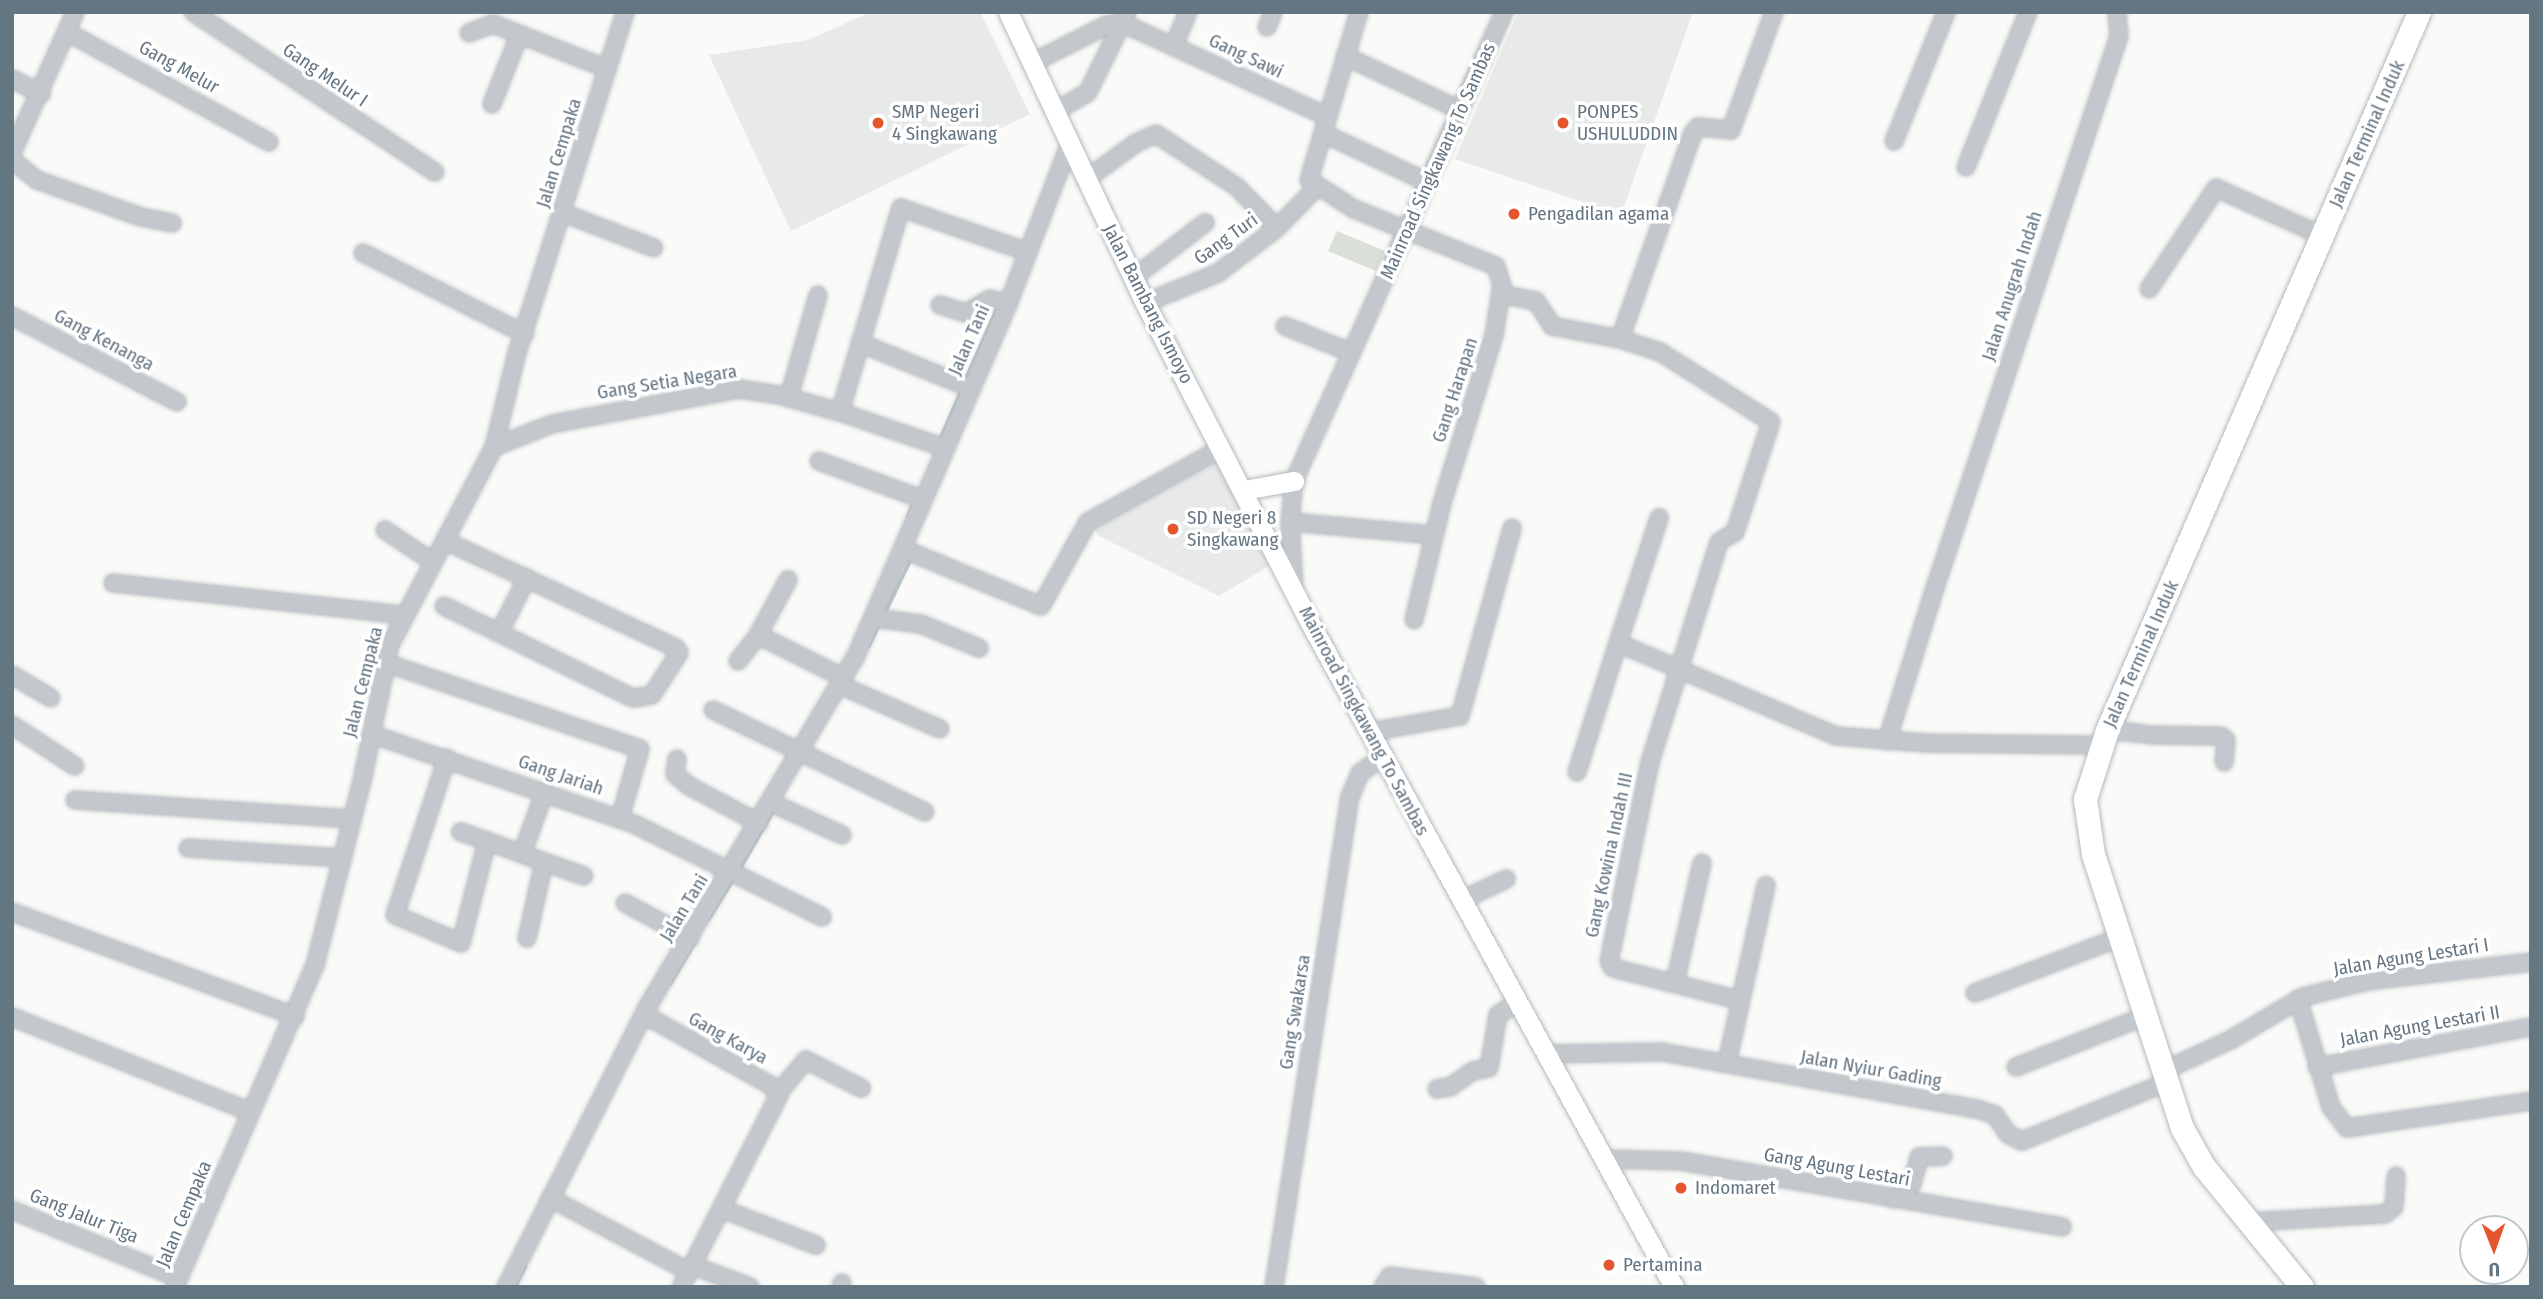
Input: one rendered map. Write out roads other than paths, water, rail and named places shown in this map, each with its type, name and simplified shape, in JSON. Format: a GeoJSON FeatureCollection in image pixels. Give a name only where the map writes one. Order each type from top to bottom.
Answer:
{"type":"FeatureCollection","features":[{"type":"Feature","properties":{"kind":"highway","name":"Jalan Terminal Induk"},"geometry":{"type":"LineString","coordinates":[[2302,1287],[2195,1153],[2163,1077],[2118,938],[2085,812],[2086,791],[2104,737],[2419,12]]}},
{"type":"Feature","properties":{"kind":"main road","name":"Jalan Bambang Ismoyo"},"geometry":{"type":"LineString","coordinates":[[1008,12],[1054,112],[1067,152],[1085,180],[1145,303],[1244,490],[1294,592]]}},
{"type":"Feature","properties":{"kind":"main road"},"geometry":{"type":"LineString","coordinates":[[1244,490],[1294,481]]}},
{"type":"Feature","properties":{"kind":"main road","name":"Mainroad Singkawang To Sambas"},"geometry":{"type":"LineString","coordinates":[[1294,592],[1370,732],[1377,761],[1462,900],[1510,1007],[1546,1054],[1674,1287]]}},
{"type":"Feature","properties":{"kind":"street"},"geometry":{"type":"LineString","coordinates":[[12,153],[41,94],[75,12]]}},
{"type":"Feature","properties":{"kind":"street","name":"Gang Melur I"},"geometry":{"type":"LineString","coordinates":[[193,12],[435,172]]}},
{"type":"Feature","properties":{"kind":"street","name":"Jalan Cempaka"},"geometry":{"type":"LineString","coordinates":[[177,1282],[295,1016],[318,956],[343,858],[386,663],[403,615],[446,541],[494,447],[525,334],[569,215],[625,12]]}},
{"type":"Feature","properties":{"kind":"street"},"geometry":{"type":"LineString","coordinates":[[1174,46],[1188,12]]}},
{"type":"Feature","properties":{"kind":"street"},"geometry":{"type":"LineString","coordinates":[[1359,12],[1309,180],[1353,209],[1407,230]]}},
{"type":"Feature","properties":{"kind":"street","name":"Mainroad Singkawang To Sambas"},"geometry":{"type":"LineString","coordinates":[[1294,592],[1290,522],[1294,481],[1504,12]]}},
{"type":"Feature","properties":{"kind":"street"},"geometry":{"type":"LineString","coordinates":[[1500,294],[1536,301],[1552,326],[1620,339],[1695,129],[1731,130],[1774,12]]}},
{"type":"Feature","properties":{"kind":"street"},"geometry":{"type":"LineString","coordinates":[[1894,141],[1946,12]]}},
{"type":"Feature","properties":{"kind":"street"},"geometry":{"type":"LineString","coordinates":[[1966,167],[2028,12]]}},
{"type":"Feature","properties":{"kind":"street","name":"Jalan Anugrah Indah"},"geometry":{"type":"LineString","coordinates":[[1887,741],[1939,575],[2119,36],[2117,12]]}},
{"type":"Feature","properties":{"kind":"street"},"geometry":{"type":"LineString","coordinates":[[1032,63],[1124,18]]}},
{"type":"Feature","properties":{"kind":"street"},"geometry":{"type":"LineString","coordinates":[[1054,112],[1088,92],[1124,18]]}},
{"type":"Feature","properties":{"kind":"street","name":"Gang Sawi"},"geometry":{"type":"LineString","coordinates":[[1124,18],[1174,46],[1326,116]]}},
{"type":"Feature","properties":{"kind":"street"},"geometry":{"type":"LineString","coordinates":[[469,33],[494,24],[608,69]]}},
{"type":"Feature","properties":{"kind":"street","name":"Gang Melur"},"geometry":{"type":"LineString","coordinates":[[67,32],[269,142]]}},
{"type":"Feature","properties":{"kind":"street"},"geometry":{"type":"LineString","coordinates":[[492,104],[517,41]]}},
{"type":"Feature","properties":{"kind":"street"},"geometry":{"type":"LineString","coordinates":[[1345,56],[1460,110]]}},
{"type":"Feature","properties":{"kind":"street"},"geometry":{"type":"LineString","coordinates":[[12,79],[41,94]]}},
{"type":"Feature","properties":{"kind":"street"},"geometry":{"type":"LineString","coordinates":[[1085,180],[1136,142],[1156,134],[1237,187],[1277,228]]}},
{"type":"Feature","properties":{"kind":"street"},"geometry":{"type":"LineString","coordinates":[[1327,135],[1427,182]]}},
{"type":"Feature","properties":{"kind":"street","name":"Jalan Tani"},"geometry":{"type":"LineString","coordinates":[[506,1287],[557,1201],[649,1014],[690,939],[735,872],[759,823],[775,805],[805,756],[874,618],[906,552],[938,445],[963,385],[1028,252],[1067,152]]}},
{"type":"Feature","properties":{"kind":"street"},"geometry":{"type":"LineString","coordinates":[[12,160],[37,180],[141,217],[172,223]]}},
{"type":"Feature","properties":{"kind":"street","name":"Gang Turi"},"geometry":{"type":"LineString","coordinates":[[1145,303],[1206,281],[1277,228],[1317,187]]}},
{"type":"Feature","properties":{"kind":"street"},"geometry":{"type":"LineString","coordinates":[[2149,289],[2216,188],[2323,236]]}},
{"type":"Feature","properties":{"kind":"street"},"geometry":{"type":"LineString","coordinates":[[840,412],[901,208],[1028,252]]}},
{"type":"Feature","properties":{"kind":"street"},"geometry":{"type":"LineString","coordinates":[[569,215],[654,248]]}},
{"type":"Feature","properties":{"kind":"street"},"geometry":{"type":"LineString","coordinates":[[1133,278],[1205,223]]}},
{"type":"Feature","properties":{"kind":"street","name":"Gang Harapan"},"geometry":{"type":"LineString","coordinates":[[1407,230],[1496,266],[1500,294],[1494,335],[1433,535],[1414,620]]}},
{"type":"Feature","properties":{"kind":"street"},"geometry":{"type":"LineString","coordinates":[[363,253],[525,334]]}},
{"type":"Feature","properties":{"kind":"street"},"geometry":{"type":"LineString","coordinates":[[789,397],[818,295]]}},
{"type":"Feature","properties":{"kind":"street"},"geometry":{"type":"LineString","coordinates":[[940,305],[968,312],[983,301],[1002,302]]}},
{"type":"Feature","properties":{"kind":"street","name":"Gang Kenanga"},"geometry":{"type":"LineString","coordinates":[[12,316],[177,402]]}},
{"type":"Feature","properties":{"kind":"street"},"geometry":{"type":"LineString","coordinates":[[1285,326],[1352,353]]}},
{"type":"Feature","properties":{"kind":"street","name":"Gang Kowina Indah III"},"geometry":{"type":"LineString","coordinates":[[1620,339],[1660,352],[1771,422],[1735,532],[1719,542],[1639,804],[1609,961],[1613,968],[1739,1000]]}},
{"type":"Feature","properties":{"kind":"street"},"geometry":{"type":"LineString","coordinates":[[860,343],[963,385]]}},
{"type":"Feature","properties":{"kind":"street","name":"Gang Setia Negara"},"geometry":{"type":"LineString","coordinates":[[494,447],[532,429],[738,389],[789,397],[938,445]]}},
{"type":"Feature","properties":{"kind":"street"},"geometry":{"type":"LineString","coordinates":[[906,552],[1041,606],[1088,522],[1222,448]]}},
{"type":"Feature","properties":{"kind":"street"},"geometry":{"type":"LineString","coordinates":[[819,461],[922,499]]}},
{"type":"Feature","properties":{"kind":"street"},"geometry":{"type":"LineString","coordinates":[[1577,772],[1658,518]]}},
{"type":"Feature","properties":{"kind":"street"},"geometry":{"type":"LineString","coordinates":[[1290,522],[1433,535]]}},
{"type":"Feature","properties":{"kind":"street"},"geometry":{"type":"LineString","coordinates":[[1370,732],[1460,716],[1512,528]]}},
{"type":"Feature","properties":{"kind":"street"},"geometry":{"type":"LineString","coordinates":[[385,530],[433,562]]}},
{"type":"Feature","properties":{"kind":"street"},"geometry":{"type":"LineString","coordinates":[[444,607],[633,698],[652,695],[678,659],[676,648],[446,541]]}},
{"type":"Feature","properties":{"kind":"street"},"geometry":{"type":"LineString","coordinates":[[499,633],[527,578]]}},
{"type":"Feature","properties":{"kind":"street"},"geometry":{"type":"LineString","coordinates":[[738,661],[758,635],[788,580]]}},
{"type":"Feature","properties":{"kind":"street"},"geometry":{"type":"LineString","coordinates":[[113,583],[403,615]]}},
{"type":"Feature","properties":{"kind":"street"},"geometry":{"type":"LineString","coordinates":[[874,618],[921,624],[979,648]]}},
{"type":"Feature","properties":{"kind":"street"},"geometry":{"type":"LineString","coordinates":[[758,635],[842,681],[940,729]]}},
{"type":"Feature","properties":{"kind":"street"},"geometry":{"type":"LineString","coordinates":[[1618,643],[1681,666],[1836,736],[1887,741],[2146,735],[2225,737],[2224,762]]}},
{"type":"Feature","properties":{"kind":"street"},"geometry":{"type":"LineString","coordinates":[[386,663],[640,749],[620,818]]}},
{"type":"Feature","properties":{"kind":"street"},"geometry":{"type":"LineString","coordinates":[[12,675],[51,698]]}},
{"type":"Feature","properties":{"kind":"street"},"geometry":{"type":"LineString","coordinates":[[713,710],[925,813]]}},
{"type":"Feature","properties":{"kind":"street"},"geometry":{"type":"LineString","coordinates":[[12,725],[75,766]]}},
{"type":"Feature","properties":{"kind":"street","name":"Gang Jariah"},"geometry":{"type":"LineString","coordinates":[[371,734],[620,818],[735,872],[822,917]]}},
{"type":"Feature","properties":{"kind":"street"},"geometry":{"type":"LineString","coordinates":[[447,758],[395,915],[461,943],[487,841]]}},
{"type":"Feature","properties":{"kind":"street"},"geometry":{"type":"LineString","coordinates":[[677,759],[676,774],[689,786],[759,823]]}},
{"type":"Feature","properties":{"kind":"street","name":"Gang Swakarsa"},"geometry":{"type":"LineString","coordinates":[[1274,1287],[1350,797],[1356,779],[1377,761]]}},
{"type":"Feature","properties":{"kind":"street"},"geometry":{"type":"LineString","coordinates":[[522,854],[545,791]]}},
{"type":"Feature","properties":{"kind":"street"},"geometry":{"type":"LineString","coordinates":[[75,800],[352,819]]}},
{"type":"Feature","properties":{"kind":"street"},"geometry":{"type":"LineString","coordinates":[[775,805],[842,835]]}},
{"type":"Feature","properties":{"kind":"street"},"geometry":{"type":"LineString","coordinates":[[461,832],[584,876]]}},
{"type":"Feature","properties":{"kind":"street"},"geometry":{"type":"LineString","coordinates":[[188,848],[343,858]]}},
{"type":"Feature","properties":{"kind":"street"},"geometry":{"type":"LineString","coordinates":[[527,938],[544,862]]}},
{"type":"Feature","properties":{"kind":"street"},"geometry":{"type":"LineString","coordinates":[[1675,983],[1702,863]]}},
{"type":"Feature","properties":{"kind":"street"},"geometry":{"type":"LineString","coordinates":[[1462,900],[1506,879]]}},
{"type":"Feature","properties":{"kind":"street"},"geometry":{"type":"LineString","coordinates":[[1727,1063],[1766,885]]}},
{"type":"Feature","properties":{"kind":"street"},"geometry":{"type":"LineString","coordinates":[[625,903],[690,939]]}},
{"type":"Feature","properties":{"kind":"street"},"geometry":{"type":"LineString","coordinates":[[12,912],[295,1016]]}},
{"type":"Feature","properties":{"kind":"street"},"geometry":{"type":"LineString","coordinates":[[1975,993],[2118,938]]}},
{"type":"Feature","properties":{"kind":"street","name":"Jalan Agung Lestari I"},"geometry":{"type":"LineString","coordinates":[[2163,1077],[2298,999],[2368,981],[2531,962]]}},
{"type":"Feature","properties":{"kind":"street"},"geometry":{"type":"LineString","coordinates":[[2298,999],[2331,1107],[2347,1128],[2531,1101]]}},
{"type":"Feature","properties":{"kind":"street"},"geometry":{"type":"LineString","coordinates":[[1437,1089],[1450,1087],[1473,1071],[1489,1068],[1510,1007]]}},
{"type":"Feature","properties":{"kind":"street","name":"Gang Karya"},"geometry":{"type":"LineString","coordinates":[[649,1014],[778,1093]]}},
{"type":"Feature","properties":{"kind":"street"},"geometry":{"type":"LineString","coordinates":[[12,1017],[251,1112]]}},
{"type":"Feature","properties":{"kind":"street"},"geometry":{"type":"LineString","coordinates":[[2016,1067],[2143,1017]]}},
{"type":"Feature","properties":{"kind":"street","name":"Jalan Agung Lestari II"},"geometry":{"type":"LineString","coordinates":[[2317,1067],[2531,1027]]}},
{"type":"Feature","properties":{"kind":"street","name":"Jalan Nyiur Gading"},"geometry":{"type":"LineString","coordinates":[[1546,1054],[1638,1050],[1727,1063],[1987,1111],[2013,1138],[2022,1141],[2163,1077]]}},
{"type":"Feature","properties":{"kind":"street"},"geometry":{"type":"LineString","coordinates":[[681,1287],[778,1093],[806,1060],[861,1088]]}},
{"type":"Feature","properties":{"kind":"street","name":"Gang Agung Lestari"},"geometry":{"type":"LineString","coordinates":[[1606,1159],[1621,1156],[1681,1161],[2062,1227]]}},
{"type":"Feature","properties":{"kind":"street"},"geometry":{"type":"LineString","coordinates":[[1893,1199],[1912,1184],[1919,1157],[1944,1156]]}},
{"type":"Feature","properties":{"kind":"street"},"geometry":{"type":"LineString","coordinates":[[2250,1223],[2385,1214],[2394,1207],[2396,1176]]}},
{"type":"Feature","properties":{"kind":"street"},"geometry":{"type":"LineString","coordinates":[[557,1201],[690,1268],[750,1287]]}},
{"type":"Feature","properties":{"kind":"street"},"geometry":{"type":"LineString","coordinates":[[722,1209],[816,1245]]}},
{"type":"Feature","properties":{"kind":"street","name":"Gang Jalur Tiga"},"geometry":{"type":"LineString","coordinates":[[12,1210],[177,1282]]}},
{"type":"Feature","properties":{"kind":"street"},"geometry":{"type":"LineString","coordinates":[[1389,1282],[1476,1287]]}},
{"type":"Feature","properties":{"kind":"waterway"},"geometry":{"type":"LineString","coordinates":[[965,381],[997,309]]}},
{"type":"Feature","properties":{"kind":"waterway"},"geometry":{"type":"LineString","coordinates":[[939,443],[962,389]]}},
{"type":"Feature","properties":{"kind":"waterway"},"geometry":{"type":"LineString","coordinates":[[908,517],[914,501]]}},
{"type":"Feature","properties":{"kind":"waterway"},"geometry":{"type":"LineString","coordinates":[[884,615],[911,559]]}},
{"type":"Feature","properties":{"kind":"waterway"},"geometry":{"type":"LineString","coordinates":[[869,646],[879,625]]}},
{"type":"Feature","properties":{"kind":"waterway"},"geometry":{"type":"LineString","coordinates":[[739,870],[774,810]]}},
{"type":"Feature","properties":{"kind":"waterway"},"geometry":{"type":"LineString","coordinates":[[708,920],[733,880]]}},
{"type":"Feature","properties":{"kind":"waterway"},"geometry":{"type":"LineString","coordinates":[[670,984],[695,942]]}},
{"type":"Feature","properties":{"kind":"waterway"},"geometry":{"type":"LineString","coordinates":[[515,1287],[525,1267]]}},
{"type":"Feature","properties":{"kind":"place","name":"SMP Negeri 4 Singkawang"},"geometry":{"type":"Point","coordinates":[878,123]}},
{"type":"Feature","properties":{"kind":"place","name":"PONPES USHULUDDIN"},"geometry":{"type":"Point","coordinates":[1563,123]}},
{"type":"Feature","properties":{"kind":"place","name":"Pengadilan agama"},"geometry":{"type":"Point","coordinates":[1514,214]}},
{"type":"Feature","properties":{"kind":"place","name":"SD Negeri 8 Singkawang"},"geometry":{"type":"Point","coordinates":[1173,529]}},
{"type":"Feature","properties":{"kind":"place","name":"Indomaret"},"geometry":{"type":"Point","coordinates":[1681,1188]}},
{"type":"Feature","properties":{"kind":"place","name":"Pertamina"},"geometry":{"type":"Point","coordinates":[1609,1265]}}]}
